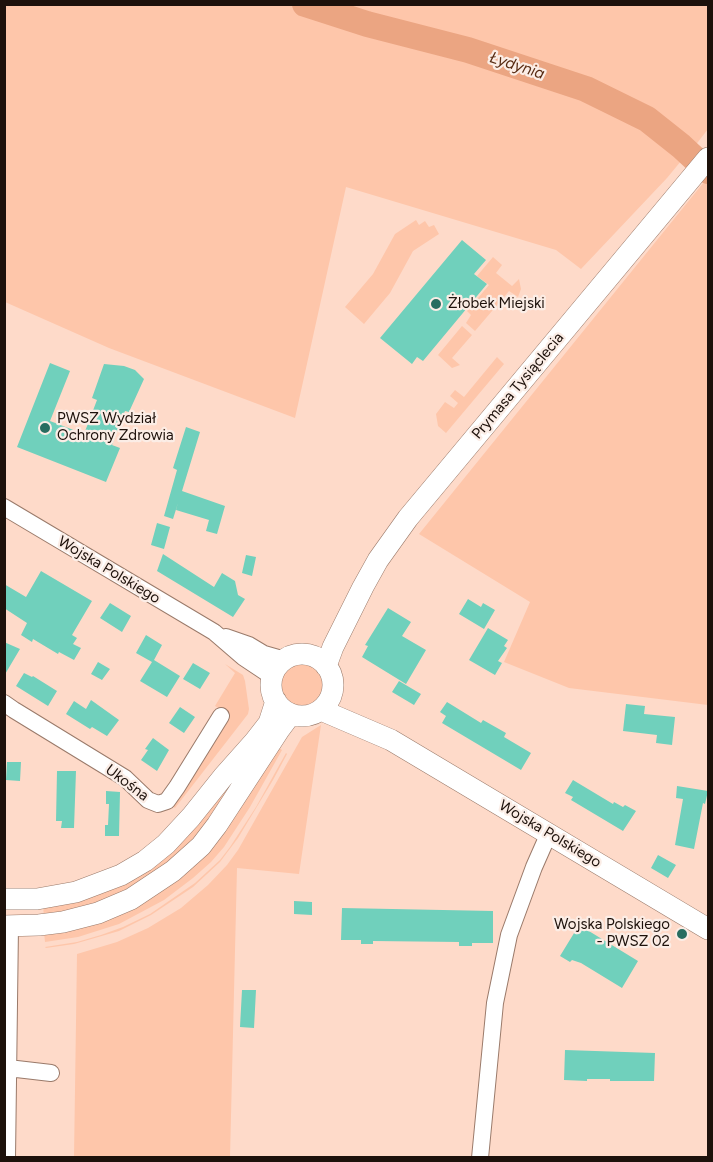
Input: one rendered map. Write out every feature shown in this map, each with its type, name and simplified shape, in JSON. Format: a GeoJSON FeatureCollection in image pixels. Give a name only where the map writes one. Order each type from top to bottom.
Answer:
{"type":"FeatureCollection","features":[{"type":"Feature","properties":{"kind":"main road","name":"Prymasa Tysiąclecia"},"geometry":{"type":"LineString","coordinates":[[326,666],[333,647],[378,560],[415,510],[708,158]]}},
{"type":"Feature","properties":{"kind":"main road","name":"Prymasa Tysiąclecia"},"geometry":{"type":"LineString","coordinates":[[305,655],[315,650],[363,587]]}},
{"type":"Feature","properties":{"kind":"main road"},"geometry":{"type":"LineString","coordinates":[[305,655],[317,658],[326,666],[332,678],[327,701],[309,715],[284,708],[272,691],[279,668],[294,656],[305,655]]}},
{"type":"Feature","properties":{"kind":"main road","name":"Wojska Polskiego"},"geometry":{"type":"LineString","coordinates":[[327,701],[708,929]]}},
{"type":"Feature","properties":{"kind":"main road"},"geometry":{"type":"LineString","coordinates":[[4,899],[37,899],[76,892],[121,875],[145,861],[185,824],[284,708]]}},
{"type":"Feature","properties":{"kind":"main road"},"geometry":{"type":"LineString","coordinates":[[7,926],[63,922],[98,913],[131,899],[174,872],[201,846],[217,825],[279,730],[284,708]]}},
{"type":"Feature","properties":{"kind":"street","name":"Wojska Polskiego"},"geometry":{"type":"LineString","coordinates":[[4,507],[214,633],[249,645],[264,654],[279,668]]}},
{"type":"Feature","properties":{"kind":"street","name":"Ukośna"},"geometry":{"type":"LineString","coordinates":[[4,703],[124,777],[148,800],[158,804],[167,801],[177,788],[221,716]]}},
{"type":"Feature","properties":{"kind":"street"},"geometry":{"type":"LineString","coordinates":[[480,1158],[495,1003],[509,934],[549,833]]}},
{"type":"Feature","properties":{"kind":"street"},"geometry":{"type":"LineString","coordinates":[[7,926],[7,1158]]}},
{"type":"Feature","properties":{"kind":"street"},"geometry":{"type":"LineString","coordinates":[[8,1068],[51,1073]]}},
{"type":"Feature","properties":{"kind":"shaded area"},"geometry":{"type":"Polygon","coordinates":[[[5,4],[708,5],[708,129],[691,151],[682,147],[686,155],[667,178],[581,269],[556,250],[346,187],[295,418],[109,348],[5,302],[5,4]]]}},
{"type":"Feature","properties":{"kind":"shaded area"},"geometry":{"type":"Polygon","coordinates":[[[708,177],[708,705],[569,688],[504,662],[530,602],[419,534],[708,177]]]}},
{"type":"Feature","properties":{"kind":"shaded area"},"geometry":{"type":"Polygon","coordinates":[[[416,220],[419,225],[425,221],[429,227],[434,225],[439,234],[413,251],[390,293],[364,324],[345,307],[373,274],[395,234],[416,220]]]}},
{"type":"Feature","properties":{"kind":"shaded area"},"geometry":{"type":"Polygon","coordinates":[[[493,257],[502,265],[496,273],[512,286],[519,279],[521,289],[518,297],[509,291],[475,331],[466,323],[471,315],[467,311],[489,285],[477,276],[493,257]]]}},
{"type":"Feature","properties":{"kind":"shaded area"},"geometry":{"type":"Polygon","coordinates":[[[462,326],[472,335],[452,358],[460,365],[452,368],[438,355],[462,326]]]}},
{"type":"Feature","properties":{"kind":"shaded area"},"geometry":{"type":"Polygon","coordinates":[[[497,357],[504,364],[446,433],[438,426],[436,414],[445,402],[454,408],[458,403],[450,396],[455,390],[464,397],[497,357]]]}},
{"type":"Feature","properties":{"kind":"shaded area"},"geometry":{"type":"Polygon","coordinates":[[[225,664],[243,675],[248,714],[175,808],[172,805],[182,794],[229,715],[215,706],[235,673],[225,664]]]}},
{"type":"Feature","properties":{"kind":"shaded area"},"geometry":{"type":"Polygon","coordinates":[[[302,664],[317,671],[324,686],[317,701],[302,708],[287,701],[280,686],[287,671],[302,664]]]}},
{"type":"Feature","properties":{"kind":"shaded area"},"geometry":{"type":"Polygon","coordinates":[[[321,725],[299,874],[237,868],[230,1157],[74,1157],[77,954],[117,942],[148,928],[181,908],[208,885],[238,850],[302,737],[321,725]]]}},
{"type":"Feature","properties":{"kind":"shaded area"},"geometry":{"type":"Polygon","coordinates":[[[274,744],[282,750],[250,807],[224,847],[193,878],[164,900],[119,924],[78,937],[45,942],[44,932],[149,897],[274,744]]]}},
{"type":"Feature","properties":{"kind":"shaded area"},"geometry":{"type":"Polygon","coordinates":[[[255,749],[212,820],[173,862],[110,900],[44,916],[43,907],[109,889],[255,749]]]}},
{"type":"Feature","properties":{"kind":"shaded area"},"geometry":{"type":"Polygon","coordinates":[[[286,753],[273,780],[238,838],[220,862],[193,887],[151,915],[119,931],[74,944],[45,947],[77,942],[123,927],[150,914],[195,883],[220,860],[230,847],[256,807],[286,753]]]}},
{"type":"Feature","properties":{"kind":"building"},"geometry":{"type":"Polygon","coordinates":[[[462,240],[486,260],[474,274],[487,284],[423,361],[417,357],[412,364],[380,338],[462,240]]]}},
{"type":"Feature","properties":{"kind":"building","name":"PWSZ Wydział Ochrony Zdrowia"},"geometry":{"type":"Polygon","coordinates":[[[50,363],[70,371],[50,421],[84,434],[97,400],[92,398],[104,364],[124,366],[135,370],[144,379],[129,412],[125,411],[112,445],[120,448],[106,482],[17,447],[50,363]]]}},
{"type":"Feature","properties":{"kind":"building"},"geometry":{"type":"Polygon","coordinates":[[[186,427],[200,432],[182,491],[225,506],[217,534],[206,531],[209,520],[176,510],[178,503],[173,519],[164,516],[177,470],[173,468],[186,427]]]}},
{"type":"Feature","properties":{"kind":"building"},"geometry":{"type":"Polygon","coordinates":[[[157,523],[170,527],[164,549],[151,545],[157,523]]]}},
{"type":"Feature","properties":{"kind":"building"},"geometry":{"type":"Polygon","coordinates":[[[163,554],[214,587],[222,573],[235,581],[238,595],[245,599],[233,617],[157,571],[163,554]]]}},
{"type":"Feature","properties":{"kind":"building"},"geometry":{"type":"Polygon","coordinates":[[[246,555],[256,557],[252,576],[242,573],[246,555]]]}},
{"type":"Feature","properties":{"kind":"building"},"geometry":{"type":"Polygon","coordinates":[[[41,571],[92,601],[72,635],[77,638],[73,644],[81,648],[74,660],[21,635],[27,623],[4,608],[4,584],[26,597],[41,571]]]}},
{"type":"Feature","properties":{"kind":"building"},"geometry":{"type":"Polygon","coordinates":[[[468,599],[481,607],[483,603],[495,610],[484,629],[459,614],[468,599]]]}},
{"type":"Feature","properties":{"kind":"building"},"geometry":{"type":"Polygon","coordinates":[[[110,603],[131,616],[122,632],[100,618],[110,603]]]}},
{"type":"Feature","properties":{"kind":"building"},"geometry":{"type":"Polygon","coordinates":[[[388,608],[411,622],[402,636],[426,650],[406,684],[362,657],[368,646],[365,645],[388,608]]]}},
{"type":"Feature","properties":{"kind":"building"},"geometry":{"type":"Polygon","coordinates":[[[488,628],[508,640],[504,646],[507,648],[498,661],[502,663],[495,675],[469,660],[488,628]]]}},
{"type":"Feature","properties":{"kind":"building"},"geometry":{"type":"Polygon","coordinates":[[[146,635],[162,645],[154,660],[180,676],[167,697],[140,681],[152,662],[136,653],[146,635]]]}},
{"type":"Feature","properties":{"kind":"building"},"geometry":{"type":"Polygon","coordinates":[[[4,642],[20,649],[4,676],[4,642]]]}},
{"type":"Feature","properties":{"kind":"building"},"geometry":{"type":"Polygon","coordinates":[[[98,662],[110,669],[102,680],[91,674],[98,662]]]}},
{"type":"Feature","properties":{"kind":"building"},"geometry":{"type":"Polygon","coordinates":[[[193,663],[210,673],[200,689],[183,679],[193,663]]]}},
{"type":"Feature","properties":{"kind":"building"},"geometry":{"type":"Polygon","coordinates":[[[24,673],[57,691],[48,706],[16,686],[24,673]]]}},
{"type":"Feature","properties":{"kind":"building"},"geometry":{"type":"Polygon","coordinates":[[[399,681],[421,694],[414,705],[392,692],[399,681]]]}},
{"type":"Feature","properties":{"kind":"building"},"geometry":{"type":"Polygon","coordinates":[[[91,700],[119,720],[107,736],[92,727],[90,729],[66,714],[74,701],[86,709],[91,700]]]}},
{"type":"Feature","properties":{"kind":"building"},"geometry":{"type":"Polygon","coordinates":[[[447,702],[481,723],[483,720],[506,733],[504,737],[531,753],[521,770],[442,723],[446,716],[440,712],[447,702]]]}},
{"type":"Feature","properties":{"kind":"building"},"geometry":{"type":"Polygon","coordinates":[[[626,704],[645,706],[644,714],[675,717],[672,745],[656,743],[657,735],[623,731],[626,704]]]}},
{"type":"Feature","properties":{"kind":"building"},"geometry":{"type":"Polygon","coordinates":[[[180,707],[195,717],[184,733],[169,723],[180,707]]]}},
{"type":"Feature","properties":{"kind":"building"},"geometry":{"type":"Polygon","coordinates":[[[153,738],[169,750],[157,771],[141,760],[153,738]]]}},
{"type":"Feature","properties":{"kind":"building"},"geometry":{"type":"Polygon","coordinates":[[[7,762],[21,762],[20,781],[6,780],[7,762]]]}},
{"type":"Feature","properties":{"kind":"building"},"geometry":{"type":"Polygon","coordinates":[[[57,771],[76,771],[74,828],[61,828],[62,821],[56,821],[57,771]]]}},
{"type":"Feature","properties":{"kind":"building"},"geometry":{"type":"Polygon","coordinates":[[[573,780],[613,804],[614,802],[623,807],[625,805],[636,811],[623,831],[571,800],[573,797],[565,793],[573,780]]]}},
{"type":"Feature","properties":{"kind":"building"},"geometry":{"type":"Polygon","coordinates":[[[677,786],[708,791],[705,804],[703,803],[694,849],[675,845],[683,799],[676,798],[677,786]]]}},
{"type":"Feature","properties":{"kind":"building"},"geometry":{"type":"Polygon","coordinates":[[[106,791],[120,792],[119,836],[105,836],[109,804],[106,804],[106,791]]]}},
{"type":"Feature","properties":{"kind":"building"},"geometry":{"type":"Polygon","coordinates":[[[658,855],[676,865],[668,878],[651,868],[658,855]]]}},
{"type":"Feature","properties":{"kind":"building"},"geometry":{"type":"Polygon","coordinates":[[[294,901],[312,902],[312,915],[294,914],[294,901]]]}},
{"type":"Feature","properties":{"kind":"building"},"geometry":{"type":"Polygon","coordinates":[[[342,908],[493,911],[493,943],[472,943],[472,946],[459,946],[459,942],[373,941],[373,944],[361,944],[361,940],[341,940],[342,908]]]}},
{"type":"Feature","properties":{"kind":"building"},"geometry":{"type":"Polygon","coordinates":[[[579,925],[638,961],[622,988],[581,963],[572,960],[570,962],[560,956],[579,925]]]}},
{"type":"Feature","properties":{"kind":"building"},"geometry":{"type":"Polygon","coordinates":[[[242,990],[256,990],[254,1028],[240,1027],[242,990]]]}},
{"type":"Feature","properties":{"kind":"building"},"geometry":{"type":"Polygon","coordinates":[[[565,1050],[655,1053],[654,1081],[564,1080],[565,1050]]]}},
{"type":"Feature","properties":{"kind":"waterway","name":"Łydynia"},"geometry":{"type":"LineString","coordinates":[[305,4],[367,24],[468,50],[586,89],[647,119],[708,171]]}},
{"type":"Feature","properties":{"kind":"place","name":"Żłobek Miejski"},"geometry":{"type":"Point","coordinates":[436,304]}},
{"type":"Feature","properties":{"kind":"place","name":"PWSZ Wydział Ochrony Zdrowia"},"geometry":{"type":"Point","coordinates":[45,428]}},
{"type":"Feature","properties":{"kind":"place","name":"Wojska Polskiego - PWSZ 02"},"geometry":{"type":"Point","coordinates":[682,934]}}]}
